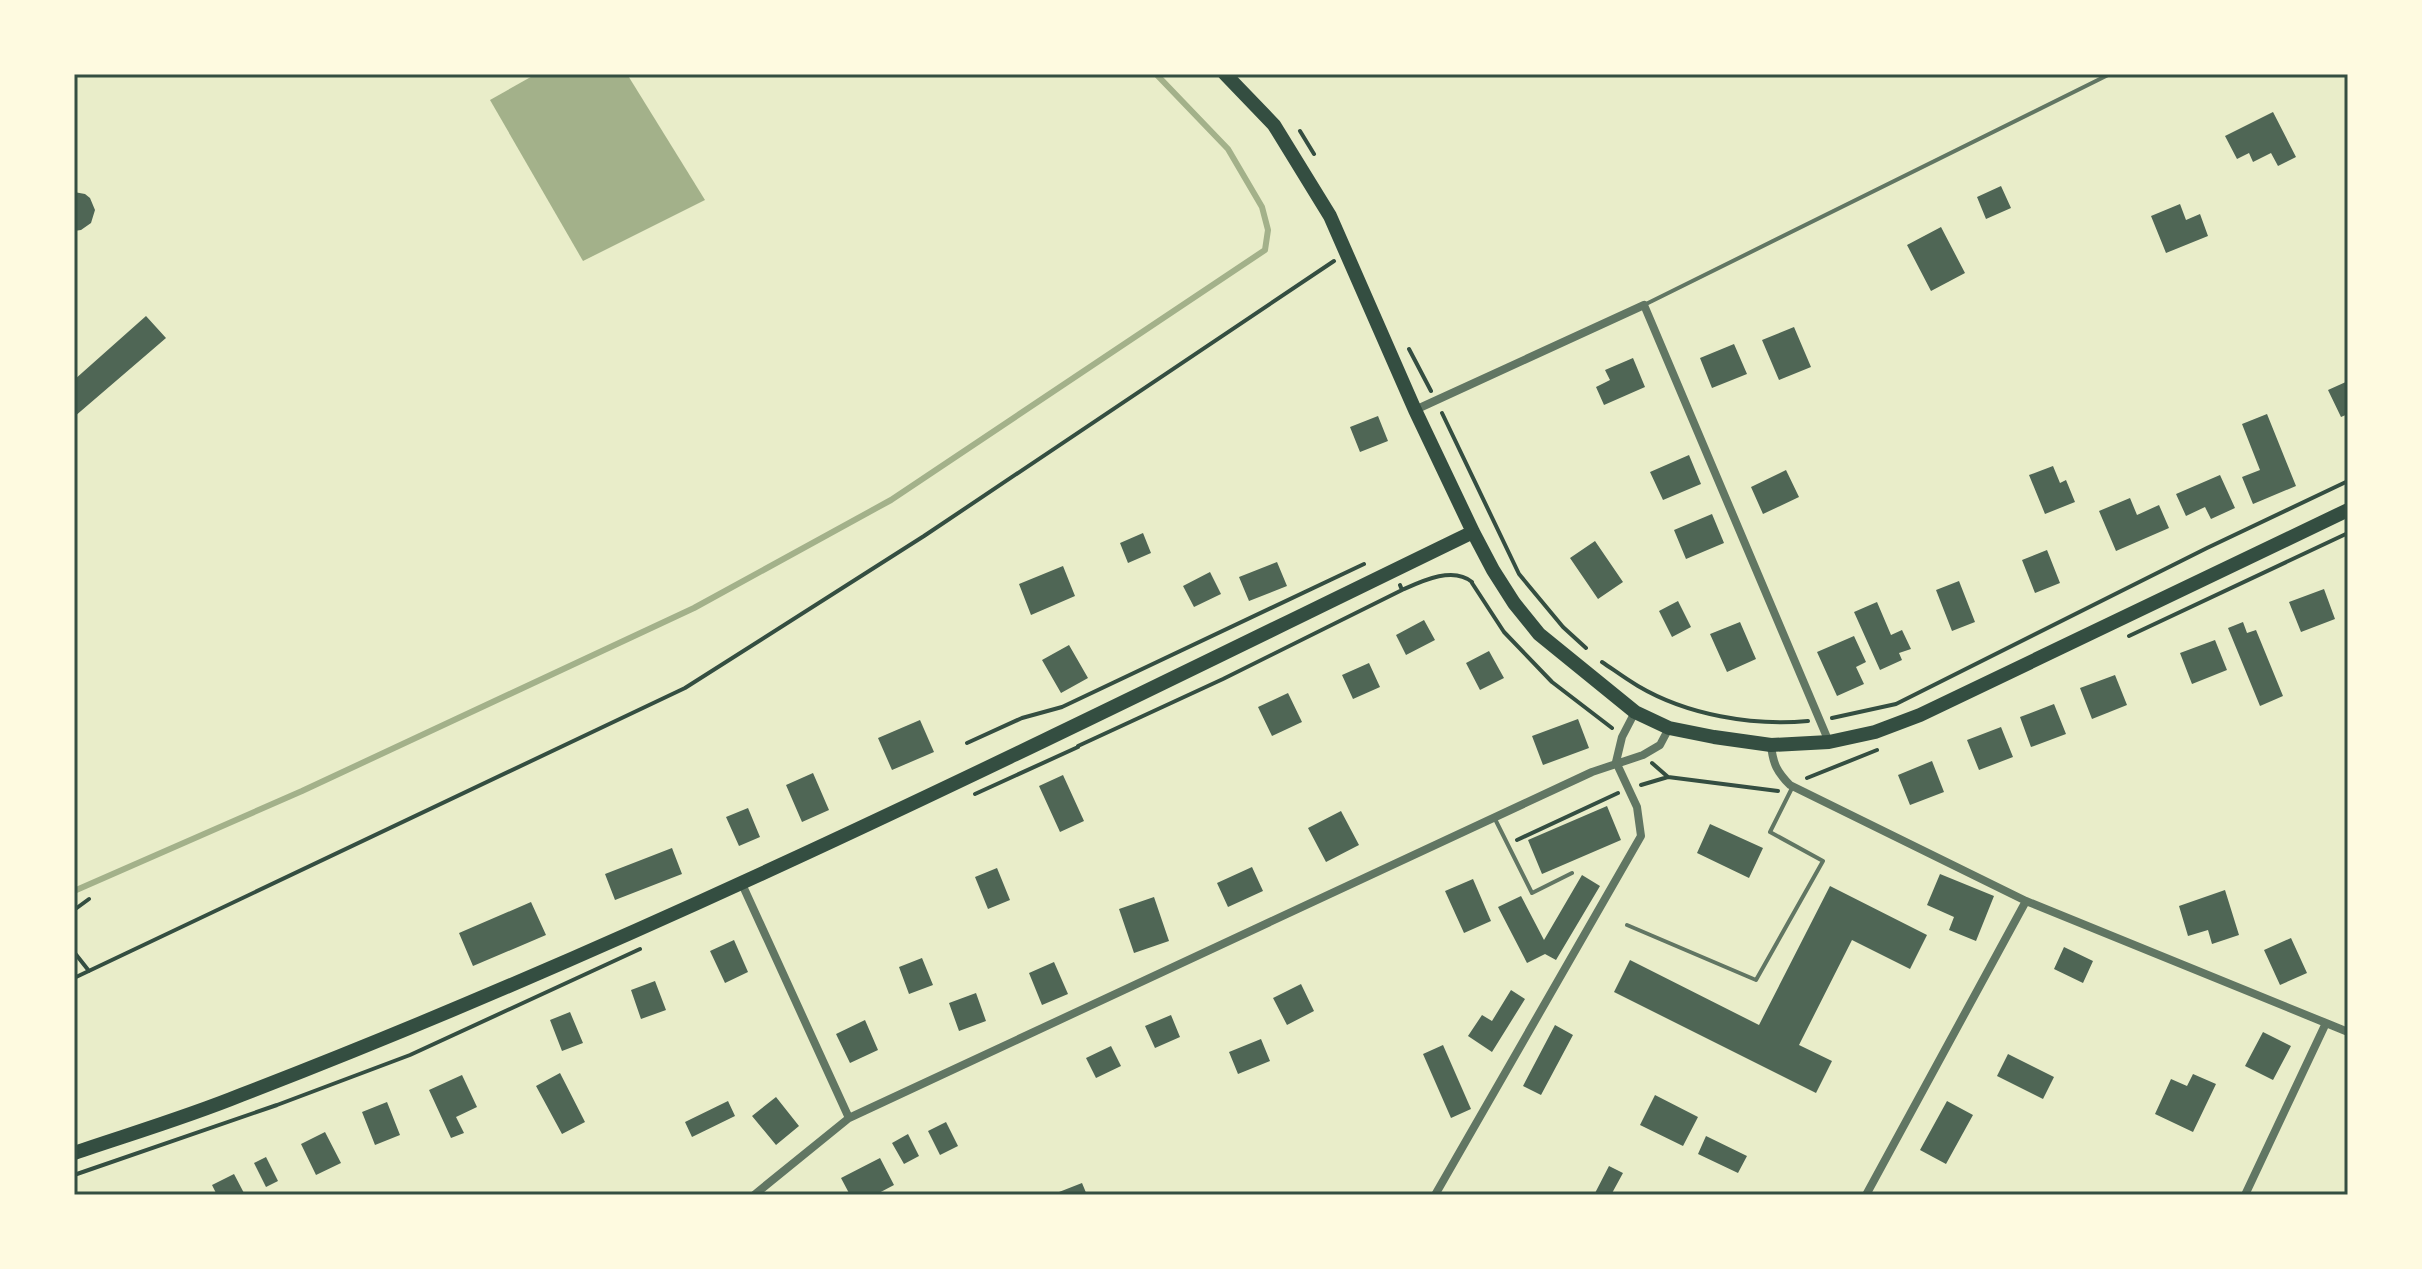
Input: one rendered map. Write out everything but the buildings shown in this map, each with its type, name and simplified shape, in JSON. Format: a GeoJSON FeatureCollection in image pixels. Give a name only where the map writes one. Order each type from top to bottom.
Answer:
{"type":"FeatureCollection","features":[{"type":"Feature","properties":{"kind":"main road"},"geometry":{"type":"LineString","coordinates":[[1225,74],[1274,125],[1330,216],[1415,410],[1473,532],[1507,592],[1539,634],[1635,712],[1669,728],[1771,745],[1829,742],[1875,732],[1920,715],[2348,510]]}},
{"type":"Feature","properties":{"kind":"main road"},"geometry":{"type":"LineString","coordinates":[[74,1153],[238,1097],[398,1033],[742,884],[1071,729],[1216,655],[1473,532]]}},
{"type":"Feature","properties":{"kind":"street"},"geometry":{"type":"LineString","coordinates":[[1415,410],[1644,305],[1829,742]]}},
{"type":"Feature","properties":{"kind":"street"},"geometry":{"type":"LineString","coordinates":[[1435,1195],[1641,836],[1637,807],[1616,762],[1622,737],[1635,712]]}},
{"type":"Feature","properties":{"kind":"street"},"geometry":{"type":"LineString","coordinates":[[754,1195],[849,1118],[1616,762],[1643,755],[1660,745],[1669,728]]}},
{"type":"Feature","properties":{"kind":"street"},"geometry":{"type":"LineString","coordinates":[[1771,745],[1773,764],[1778,773],[1794,786],[2026,901],[2348,1032]]}},
{"type":"Feature","properties":{"kind":"street"},"geometry":{"type":"LineString","coordinates":[[742,884],[849,1118]]}},
{"type":"Feature","properties":{"kind":"street"},"geometry":{"type":"LineString","coordinates":[[1866,1195],[2026,901]]}},
{"type":"Feature","properties":{"kind":"street"},"geometry":{"type":"LineString","coordinates":[[2245,1195],[2326,1023]]}},
{"type":"Feature","properties":{"kind":"lane"},"geometry":{"type":"LineString","coordinates":[[1644,305],[2110,74]]}},
{"type":"Feature","properties":{"kind":"lane"},"geometry":{"type":"LineString","coordinates":[[1627,925],[1756,980],[1823,861],[1770,832],[1794,786]]}},
{"type":"Feature","properties":{"kind":"lane"},"geometry":{"type":"LineString","coordinates":[[1495,819],[1532,893],[1572,873]]}},
{"type":"Feature","properties":{"kind":"path"},"geometry":{"type":"LineString","coordinates":[[74,978],[685,688],[924,536],[1346,252]]}},
{"type":"Feature","properties":{"kind":"path"},"geometry":{"type":"LineString","coordinates":[[1062,707],[1078,747],[1402,590]]}},
{"type":"Feature","properties":{"kind":"path"},"geometry":{"type":"LineString","coordinates":[[1508,845],[1608,796],[1668,777]]}},
{"type":"Feature","properties":{"kind":"path"},"geometry":{"type":"LineString","coordinates":[[74,910],[89,899]]}},
{"type":"Feature","properties":{"kind":"path"},"geometry":{"type":"LineString","coordinates":[[74,952],[89,971]]}},
{"type":"Feature","properties":{"kind":"shaded area"},"geometry":{"type":"Polygon","coordinates":[[[536,74],[627,74],[705,200],[583,261],[490,100],[536,74]]]}},
{"type":"Feature","properties":{"kind":"waterway"},"geometry":{"type":"LineString","coordinates":[[74,891],[302,791],[694,608],[891,500],[1265,250],[1268,230],[1262,207],[1228,149],[1156,74]]}}]}
